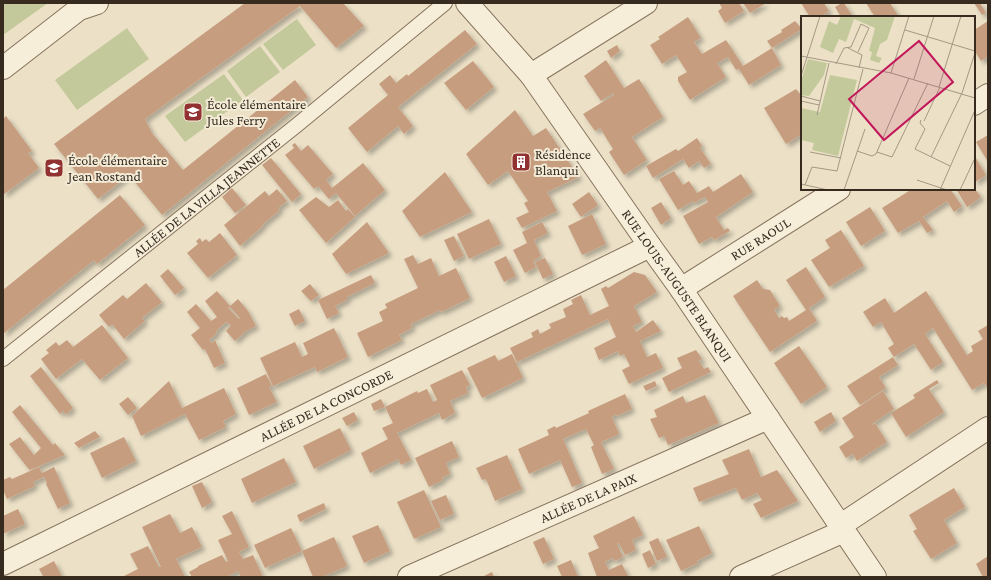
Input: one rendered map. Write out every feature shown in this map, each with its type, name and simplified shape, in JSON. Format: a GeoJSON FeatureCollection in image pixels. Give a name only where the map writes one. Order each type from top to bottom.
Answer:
{"type":"FeatureCollection","features":[{"type":"Feature","properties":{"kind":"street"},"geometry":{"type":"LineString","coordinates":[[3,68],[79,9],[97,3]]}},
{"type":"Feature","properties":{"kind":"street","name":"RUE LOUIS-AUGUSTE BLANQUI"},"geometry":{"type":"LineString","coordinates":[[467,3],[531,75],[681,289],[875,577]]}},
{"type":"Feature","properties":{"kind":"street"},"geometry":{"type":"LineString","coordinates":[[531,75],[646,3]]}},
{"type":"Feature","properties":{"kind":"street"},"geometry":{"type":"LineString","coordinates":[[975,103],[988,95]]}},
{"type":"Feature","properties":{"kind":"street","name":"RUE RAOUL"},"geometry":{"type":"LineString","coordinates":[[681,289],[837,190]]}},
{"type":"Feature","properties":{"kind":"street","name":"ALLÉE DE LA CONCORDE"},"geometry":{"type":"LineString","coordinates":[[3,564],[650,246]]}},
{"type":"Feature","properties":{"kind":"street","name":"ALLÉE DE LA PAIX"},"geometry":{"type":"LineString","coordinates":[[409,577],[768,418]]}},
{"type":"Feature","properties":{"kind":"street"},"geometry":{"type":"LineString","coordinates":[[741,577],[842,528],[988,428]]}},
{"type":"Feature","properties":{"kind":"lane","name":"ALLÉE DE LA VILLA JEANNETTE"},"geometry":{"type":"LineString","coordinates":[[3,359],[297,125],[445,3]]}},
{"type":"Feature","properties":{"kind":"green space"},"geometry":{"type":"Polygon","coordinates":[[[3,3],[48,3],[3,35],[3,3]]]}},
{"type":"Feature","properties":{"kind":"green space"},"geometry":{"type":"Polygon","coordinates":[[[297,19],[316,45],[283,70],[263,44],[297,19]]]}},
{"type":"Feature","properties":{"kind":"green space"},"geometry":{"type":"Polygon","coordinates":[[[127,28],[149,59],[77,110],[55,80],[127,28]]]}},
{"type":"Feature","properties":{"kind":"green space"},"geometry":{"type":"Polygon","coordinates":[[[260,46],[280,72],[246,97],[227,71],[260,46]]]}},
{"type":"Feature","properties":{"kind":"green space"},"geometry":{"type":"Polygon","coordinates":[[[224,74],[243,100],[185,142],[165,116],[224,74]]]}},
{"type":"Feature","properties":{"kind":"building"},"geometry":{"type":"Polygon","coordinates":[[[245,3],[343,3],[364,26],[336,48],[300,6],[145,119],[152,133],[183,170],[295,80],[308,97],[162,215],[129,175],[98,199],[54,144],[245,3]]]}},
{"type":"Feature","properties":{"kind":"building"},"geometry":{"type":"Polygon","coordinates":[[[719,3],[739,3],[744,11],[725,23],[718,11],[722,8],[719,3]]]}},
{"type":"Feature","properties":{"kind":"building"},"geometry":{"type":"Polygon","coordinates":[[[743,3],[766,3],[750,13],[743,3]]]}},
{"type":"Feature","properties":{"kind":"building"},"geometry":{"type":"Polygon","coordinates":[[[801,3],[824,3],[829,11],[822,16],[809,16],[801,3]]]}},
{"type":"Feature","properties":{"kind":"building"},"geometry":{"type":"Polygon","coordinates":[[[844,3],[852,16],[840,16],[835,7],[844,3]]]}},
{"type":"Feature","properties":{"kind":"building"},"geometry":{"type":"Polygon","coordinates":[[[866,3],[890,3],[898,16],[874,16],[866,3]]]}},
{"type":"Feature","properties":{"kind":"building"},"geometry":{"type":"Polygon","coordinates":[[[974,3],[980,3],[986,13],[982,15],[974,3]]]}},
{"type":"Feature","properties":{"kind":"building"},"geometry":{"type":"Polygon","coordinates":[[[688,17],[701,38],[694,42],[702,54],[726,40],[743,66],[772,48],[781,65],[749,85],[739,69],[736,70],[728,57],[717,63],[726,77],[690,100],[678,81],[678,77],[687,72],[676,55],[662,64],[650,45],[660,39],[658,37],[688,17]]]}},
{"type":"Feature","properties":{"kind":"building"},"geometry":{"type":"Polygon","coordinates":[[[795,21],[801,28],[801,30],[772,48],[767,41],[782,32],[781,30],[795,21]]]}},
{"type":"Feature","properties":{"kind":"building"},"geometry":{"type":"Polygon","coordinates":[[[988,21],[988,56],[981,61],[975,52],[975,29],[988,21]]]}},
{"type":"Feature","properties":{"kind":"building"},"geometry":{"type":"Polygon","coordinates":[[[465,30],[477,44],[398,107],[413,126],[404,134],[398,126],[367,152],[348,128],[388,95],[379,84],[390,75],[396,83],[407,74],[408,76],[465,30]]]}},
{"type":"Feature","properties":{"kind":"building"},"geometry":{"type":"Polygon","coordinates":[[[617,45],[620,51],[611,58],[607,51],[617,45]]]}},
{"type":"Feature","properties":{"kind":"building"},"geometry":{"type":"Polygon","coordinates":[[[606,60],[624,88],[639,79],[663,117],[632,137],[647,160],[624,175],[609,152],[613,149],[600,128],[595,131],[583,114],[614,95],[613,93],[601,101],[584,76],[606,60]]]}},
{"type":"Feature","properties":{"kind":"building"},"geometry":{"type":"Polygon","coordinates":[[[473,61],[494,87],[466,110],[444,83],[473,61]]]}},
{"type":"Feature","properties":{"kind":"building"},"geometry":{"type":"Polygon","coordinates":[[[796,89],[801,95],[801,135],[786,144],[764,108],[796,89]]]}},
{"type":"Feature","properties":{"kind":"building","name":"Résidence Blanqui"},"geometry":{"type":"Polygon","coordinates":[[[515,110],[533,136],[546,128],[579,177],[547,192],[557,211],[522,228],[516,218],[529,212],[524,203],[528,201],[508,171],[488,185],[466,154],[515,110]]]}},
{"type":"Feature","properties":{"kind":"building"},"geometry":{"type":"Polygon","coordinates":[[[6,116],[32,151],[28,153],[39,168],[3,195],[3,119],[6,116]]]}},
{"type":"Feature","properties":{"kind":"building"},"geometry":{"type":"Polygon","coordinates":[[[988,135],[988,162],[976,142],[988,135]]]}},
{"type":"Feature","properties":{"kind":"building"},"geometry":{"type":"Polygon","coordinates":[[[697,138],[702,146],[700,148],[711,164],[704,168],[699,161],[689,168],[683,159],[653,178],[646,166],[676,149],[678,151],[697,138]]]}},
{"type":"Feature","properties":{"kind":"building"},"geometry":{"type":"Polygon","coordinates":[[[295,143],[301,151],[308,145],[333,174],[326,180],[332,188],[363,163],[385,190],[355,216],[336,193],[329,199],[318,186],[314,189],[285,155],[294,148],[292,145],[295,143]]]}},
{"type":"Feature","properties":{"kind":"building"},"geometry":{"type":"Polygon","coordinates":[[[975,157],[986,175],[975,182],[975,157]]]}},
{"type":"Feature","properties":{"kind":"building"},"geometry":{"type":"Polygon","coordinates":[[[271,158],[301,194],[292,202],[262,165],[271,158]]]}},
{"type":"Feature","properties":{"kind":"building"},"geometry":{"type":"Polygon","coordinates":[[[674,171],[683,185],[689,181],[697,193],[709,186],[713,192],[741,174],[753,192],[716,217],[724,230],[728,228],[730,231],[714,240],[712,237],[699,244],[683,216],[708,202],[705,197],[694,203],[693,201],[678,210],[659,179],[674,171]]]}},
{"type":"Feature","properties":{"kind":"building"},"geometry":{"type":"Polygon","coordinates":[[[445,172],[472,212],[420,237],[402,211],[445,172]]]}},
{"type":"Feature","properties":{"kind":"building"},"geometry":{"type":"Polygon","coordinates":[[[232,188],[246,205],[235,213],[222,197],[232,188]]]}},
{"type":"Feature","properties":{"kind":"building"},"geometry":{"type":"Polygon","coordinates":[[[277,189],[287,201],[278,208],[280,210],[240,246],[224,225],[265,191],[269,196],[277,189]]]}},
{"type":"Feature","properties":{"kind":"building"},"geometry":{"type":"Polygon","coordinates":[[[975,189],[981,197],[967,207],[957,190],[975,189]]]}},
{"type":"Feature","properties":{"kind":"building"},"geometry":{"type":"Polygon","coordinates":[[[910,190],[951,190],[962,206],[954,212],[947,201],[923,217],[933,230],[927,233],[919,221],[898,233],[882,208],[910,190]]]}},
{"type":"Feature","properties":{"kind":"building"},"geometry":{"type":"Polygon","coordinates":[[[589,192],[598,205],[581,217],[572,204],[589,192]]]}},
{"type":"Feature","properties":{"kind":"building"},"geometry":{"type":"Polygon","coordinates":[[[120,195],[145,225],[97,264],[94,260],[3,334],[3,290],[120,195]]]}},
{"type":"Feature","properties":{"kind":"building"},"geometry":{"type":"Polygon","coordinates":[[[316,197],[329,207],[338,200],[346,211],[348,209],[355,217],[326,243],[299,210],[316,197]]]}},
{"type":"Feature","properties":{"kind":"building"},"geometry":{"type":"Polygon","coordinates":[[[661,202],[671,218],[661,225],[651,208],[661,202]]]}},
{"type":"Feature","properties":{"kind":"building"},"geometry":{"type":"Polygon","coordinates":[[[870,207],[885,231],[861,246],[846,222],[870,207]]]}},
{"type":"Feature","properties":{"kind":"building"},"geometry":{"type":"Polygon","coordinates":[[[592,214],[606,244],[582,255],[568,226],[592,214]]]}},
{"type":"Feature","properties":{"kind":"building"},"geometry":{"type":"Polygon","coordinates":[[[489,219],[501,244],[469,259],[457,234],[489,219]]]}},
{"type":"Feature","properties":{"kind":"building"},"geometry":{"type":"Polygon","coordinates":[[[367,222],[389,253],[346,274],[332,254],[367,222]]]}},
{"type":"Feature","properties":{"kind":"building"},"geometry":{"type":"Polygon","coordinates":[[[542,222],[548,233],[534,240],[541,256],[533,261],[536,267],[525,273],[513,250],[527,243],[522,232],[542,222]]]}},
{"type":"Feature","properties":{"kind":"building"},"geometry":{"type":"Polygon","coordinates":[[[841,230],[864,266],[829,287],[811,260],[830,248],[825,240],[841,230]]]}},
{"type":"Feature","properties":{"kind":"building"},"geometry":{"type":"Polygon","coordinates":[[[220,233],[237,255],[208,278],[187,253],[198,244],[196,241],[200,238],[202,242],[206,239],[209,242],[220,233]]]}},
{"type":"Feature","properties":{"kind":"building"},"geometry":{"type":"Polygon","coordinates":[[[454,236],[464,256],[454,261],[444,240],[454,236]]]}},
{"type":"Feature","properties":{"kind":"building"},"geometry":{"type":"Polygon","coordinates":[[[413,255],[418,264],[431,258],[439,276],[456,268],[470,298],[411,324],[412,328],[399,335],[402,340],[368,357],[357,333],[383,321],[379,312],[387,308],[385,304],[418,288],[404,259],[413,255]]]}},
{"type":"Feature","properties":{"kind":"building"},"geometry":{"type":"Polygon","coordinates":[[[506,256],[516,276],[504,282],[494,262],[506,256]]]}},
{"type":"Feature","properties":{"kind":"building"},"geometry":{"type":"Polygon","coordinates":[[[545,258],[553,274],[543,279],[535,262],[545,258]]]}},
{"type":"Feature","properties":{"kind":"building"},"geometry":{"type":"Polygon","coordinates":[[[806,267],[825,297],[809,308],[817,321],[770,352],[733,296],[757,280],[763,289],[770,290],[780,306],[774,310],[779,318],[782,316],[784,318],[787,317],[789,321],[806,310],[786,280],[806,267]]]}},
{"type":"Feature","properties":{"kind":"building"},"geometry":{"type":"Polygon","coordinates":[[[168,269],[184,288],[175,295],[160,276],[168,269]]]}},
{"type":"Feature","properties":{"kind":"building"},"geometry":{"type":"Polygon","coordinates":[[[634,272],[645,275],[657,292],[634,306],[642,322],[633,326],[636,332],[653,320],[661,331],[640,341],[647,357],[656,353],[663,368],[629,384],[622,370],[630,366],[624,354],[620,356],[618,351],[599,360],[594,348],[616,337],[608,319],[517,362],[510,348],[533,337],[531,333],[538,329],[540,334],[551,328],[549,324],[566,317],[563,309],[573,304],[571,300],[581,295],[590,315],[609,306],[601,289],[606,286],[608,288],[634,272]]]}},
{"type":"Feature","properties":{"kind":"building"},"geometry":{"type":"Polygon","coordinates":[[[371,275],[375,283],[347,297],[347,300],[335,306],[339,313],[327,319],[318,300],[371,275]]]}},
{"type":"Feature","properties":{"kind":"building"},"geometry":{"type":"Polygon","coordinates":[[[146,283],[162,302],[142,318],[145,321],[124,339],[112,324],[109,327],[99,315],[123,295],[127,299],[146,283]]]}},
{"type":"Feature","properties":{"kind":"building"},"geometry":{"type":"Polygon","coordinates":[[[310,284],[319,295],[311,301],[301,291],[310,284]]]}},
{"type":"Feature","properties":{"kind":"building"},"geometry":{"type":"Polygon","coordinates":[[[217,291],[230,306],[238,299],[248,311],[256,326],[246,331],[235,341],[226,331],[231,325],[226,322],[216,331],[217,333],[209,340],[212,343],[215,340],[225,363],[214,368],[205,349],[203,350],[191,335],[200,328],[187,312],[196,304],[211,321],[217,317],[205,301],[217,291]],[[230,307],[228,308],[239,319],[240,318],[230,307]]]}},
{"type":"Feature","properties":{"kind":"building"},"geometry":{"type":"Polygon","coordinates":[[[926,291],[967,355],[973,351],[971,346],[983,339],[978,331],[988,325],[988,387],[984,383],[972,390],[933,328],[925,334],[943,362],[931,370],[914,344],[894,357],[888,348],[894,344],[881,322],[873,327],[863,312],[885,298],[894,313],[926,291]]]}},
{"type":"Feature","properties":{"kind":"building"},"geometry":{"type":"Polygon","coordinates":[[[299,309],[305,321],[295,326],[289,314],[299,309]]]}},
{"type":"Feature","properties":{"kind":"building"},"geometry":{"type":"Polygon","coordinates":[[[102,325],[128,358],[100,380],[82,359],[56,379],[41,359],[49,353],[46,350],[56,342],[59,346],[67,340],[73,347],[102,325]]]}},
{"type":"Feature","properties":{"kind":"building"},"geometry":{"type":"Polygon","coordinates":[[[334,328],[348,357],[317,372],[315,367],[273,386],[260,358],[295,342],[302,357],[308,354],[303,343],[334,328]]]}},
{"type":"Feature","properties":{"kind":"building"},"geometry":{"type":"Polygon","coordinates":[[[799,346],[827,387],[801,404],[774,363],[799,346]]]}},
{"type":"Feature","properties":{"kind":"building"},"geometry":{"type":"Polygon","coordinates":[[[696,350],[702,359],[699,361],[704,369],[708,367],[711,372],[669,392],[662,378],[682,368],[677,358],[696,350]]]}},
{"type":"Feature","properties":{"kind":"building"},"geometry":{"type":"Polygon","coordinates":[[[512,354],[523,378],[482,398],[467,368],[495,355],[498,361],[512,354]]]}},
{"type":"Feature","properties":{"kind":"building"},"geometry":{"type":"Polygon","coordinates":[[[893,357],[898,365],[879,377],[886,388],[860,405],[847,386],[893,357]]]}},
{"type":"Feature","properties":{"kind":"building"},"geometry":{"type":"Polygon","coordinates":[[[41,367],[73,408],[66,414],[63,411],[60,414],[30,376],[41,367]]]}},
{"type":"Feature","properties":{"kind":"building"},"geometry":{"type":"Polygon","coordinates":[[[462,370],[470,385],[466,387],[468,393],[450,401],[455,413],[442,420],[439,413],[397,433],[411,460],[401,465],[398,459],[370,473],[361,453],[388,439],[382,428],[393,423],[385,407],[417,391],[418,393],[427,389],[433,402],[437,400],[430,385],[462,370]]]}},
{"type":"Feature","properties":{"kind":"building"},"geometry":{"type":"Polygon","coordinates":[[[266,374],[272,386],[269,387],[277,402],[249,415],[237,388],[266,374]]]}},
{"type":"Feature","properties":{"kind":"building"},"geometry":{"type":"Polygon","coordinates":[[[937,380],[939,383],[929,389],[944,412],[906,437],[891,413],[915,398],[913,395],[937,380]]]}},
{"type":"Feature","properties":{"kind":"building"},"geometry":{"type":"Polygon","coordinates":[[[169,381],[182,408],[224,388],[236,414],[223,421],[226,427],[199,440],[185,414],[141,436],[132,416],[169,381]]]}},
{"type":"Feature","properties":{"kind":"building"},"geometry":{"type":"Polygon","coordinates":[[[655,381],[657,386],[646,391],[643,386],[655,381]]]}},
{"type":"Feature","properties":{"kind":"building"},"geometry":{"type":"Polygon","coordinates":[[[883,391],[894,409],[872,424],[873,425],[875,423],[887,442],[857,461],[853,454],[846,458],[839,447],[854,437],[842,418],[883,391]]]}},
{"type":"Feature","properties":{"kind":"building"},"geometry":{"type":"Polygon","coordinates":[[[625,394],[632,409],[617,416],[616,414],[612,417],[619,434],[601,442],[614,469],[602,474],[591,447],[594,445],[586,429],[563,439],[582,483],[572,487],[560,460],[529,474],[518,449],[549,435],[547,430],[555,426],[556,428],[589,413],[588,411],[625,394]]]}},
{"type":"Feature","properties":{"kind":"building"},"geometry":{"type":"Polygon","coordinates":[[[705,395],[719,423],[668,445],[664,436],[659,438],[650,419],[657,417],[654,410],[683,396],[686,403],[705,395]]]}},
{"type":"Feature","properties":{"kind":"building"},"geometry":{"type":"Polygon","coordinates":[[[128,397],[137,408],[128,415],[119,404],[128,397]]]}},
{"type":"Feature","properties":{"kind":"building"},"geometry":{"type":"Polygon","coordinates":[[[381,399],[385,407],[374,411],[371,404],[381,399]]]}},
{"type":"Feature","properties":{"kind":"building"},"geometry":{"type":"Polygon","coordinates":[[[20,405],[53,445],[55,443],[65,455],[30,470],[27,467],[9,444],[20,437],[34,455],[41,448],[12,412],[20,405]]]}},
{"type":"Feature","properties":{"kind":"building"},"geometry":{"type":"Polygon","coordinates":[[[354,412],[358,420],[347,426],[342,418],[354,412]]]}},
{"type":"Feature","properties":{"kind":"building"},"geometry":{"type":"Polygon","coordinates":[[[831,412],[836,421],[820,432],[814,422],[831,412]]]}},
{"type":"Feature","properties":{"kind":"building"},"geometry":{"type":"Polygon","coordinates":[[[340,428],[351,450],[314,469],[303,446],[340,428]]]}},
{"type":"Feature","properties":{"kind":"building"},"geometry":{"type":"Polygon","coordinates":[[[95,431],[100,437],[79,448],[74,443],[95,431]]]}},
{"type":"Feature","properties":{"kind":"building"},"geometry":{"type":"Polygon","coordinates":[[[124,437],[136,461],[102,478],[90,453],[124,437]]]}},
{"type":"Feature","properties":{"kind":"building"},"geometry":{"type":"Polygon","coordinates":[[[452,441],[459,457],[446,463],[450,474],[442,478],[443,480],[429,487],[415,458],[452,441]]]}},
{"type":"Feature","properties":{"kind":"building"},"geometry":{"type":"Polygon","coordinates":[[[749,449],[761,477],[777,470],[798,501],[761,518],[753,504],[762,500],[757,493],[742,500],[736,488],[699,502],[693,488],[729,474],[722,460],[749,449]]]}},
{"type":"Feature","properties":{"kind":"building"},"geometry":{"type":"Polygon","coordinates":[[[507,455],[522,489],[495,501],[486,479],[482,480],[476,468],[507,455]]]}},
{"type":"Feature","properties":{"kind":"building"},"geometry":{"type":"Polygon","coordinates":[[[284,458],[296,482],[252,503],[241,479],[284,458]]]}},
{"type":"Feature","properties":{"kind":"building"},"geometry":{"type":"Polygon","coordinates":[[[39,467],[42,473],[54,467],[70,503],[58,509],[44,477],[33,482],[35,486],[7,499],[3,490],[3,480],[10,477],[12,479],[39,467]]]}},
{"type":"Feature","properties":{"kind":"building"},"geometry":{"type":"Polygon","coordinates":[[[202,482],[212,502],[202,508],[192,486],[202,482]]]}},
{"type":"Feature","properties":{"kind":"building"},"geometry":{"type":"Polygon","coordinates":[[[954,488],[965,507],[944,520],[957,543],[931,559],[913,531],[917,529],[909,515],[954,488]]]}},
{"type":"Feature","properties":{"kind":"building"},"geometry":{"type":"Polygon","coordinates":[[[424,490],[441,527],[414,539],[397,502],[424,490]]]}},
{"type":"Feature","properties":{"kind":"building"},"geometry":{"type":"Polygon","coordinates":[[[446,495],[454,514],[440,520],[431,501],[446,495]]]}},
{"type":"Feature","properties":{"kind":"building"},"geometry":{"type":"Polygon","coordinates":[[[324,503],[326,509],[300,522],[297,515],[324,503]]]}},
{"type":"Feature","properties":{"kind":"building"},"geometry":{"type":"Polygon","coordinates":[[[18,509],[25,524],[3,534],[3,516],[18,509]]]}},
{"type":"Feature","properties":{"kind":"building"},"geometry":{"type":"Polygon","coordinates":[[[232,511],[249,547],[239,552],[243,559],[253,555],[263,577],[241,577],[238,571],[226,577],[192,577],[189,572],[198,566],[222,555],[226,562],[228,561],[218,540],[232,534],[222,516],[232,511]]]}},
{"type":"Feature","properties":{"kind":"building"},"geometry":{"type":"Polygon","coordinates":[[[170,514],[180,533],[192,527],[202,547],[176,559],[185,577],[122,577],[138,569],[130,554],[148,546],[159,567],[161,567],[142,527],[170,514]]]}},
{"type":"Feature","properties":{"kind":"building"},"geometry":{"type":"Polygon","coordinates":[[[634,516],[643,535],[632,540],[636,550],[625,555],[619,543],[617,544],[623,557],[615,561],[613,558],[605,562],[609,570],[622,564],[628,576],[597,577],[588,553],[599,548],[593,536],[634,516]]]}},
{"type":"Feature","properties":{"kind":"building"},"geometry":{"type":"Polygon","coordinates":[[[378,525],[390,551],[364,563],[352,536],[378,525]]]}},
{"type":"Feature","properties":{"kind":"building"},"geometry":{"type":"Polygon","coordinates":[[[699,526],[712,553],[697,561],[698,563],[681,571],[666,540],[699,526]]]}},
{"type":"Feature","properties":{"kind":"building"},"geometry":{"type":"Polygon","coordinates":[[[291,528],[302,551],[265,568],[254,545],[291,528]]]}},
{"type":"Feature","properties":{"kind":"building"},"geometry":{"type":"Polygon","coordinates":[[[334,537],[347,566],[322,577],[313,577],[302,551],[334,537]]]}},
{"type":"Feature","properties":{"kind":"building"},"geometry":{"type":"Polygon","coordinates":[[[544,537],[554,559],[543,564],[533,542],[544,537]]]}},
{"type":"Feature","properties":{"kind":"building"},"geometry":{"type":"Polygon","coordinates":[[[658,538],[667,557],[657,561],[649,542],[658,538]]]}},
{"type":"Feature","properties":{"kind":"building"},"geometry":{"type":"Polygon","coordinates":[[[650,550],[656,564],[648,568],[642,554],[650,550]]]}},
{"type":"Feature","properties":{"kind":"building"},"geometry":{"type":"Polygon","coordinates":[[[988,556],[988,577],[983,577],[976,564],[988,556]]]}},
{"type":"Feature","properties":{"kind":"building"},"geometry":{"type":"Polygon","coordinates":[[[571,560],[578,577],[562,577],[557,566],[571,560]]]}},
{"type":"Feature","properties":{"kind":"building"},"geometry":{"type":"Polygon","coordinates":[[[54,561],[62,577],[40,577],[43,576],[39,569],[54,561]]]}},
{"type":"Feature","properties":{"kind":"building"},"geometry":{"type":"Polygon","coordinates":[[[492,572],[494,577],[482,577],[492,572]]]}},
{"type":"Feature","properties":{"kind":"place","name":"École élémentaire Jules Ferry"},"geometry":{"type":"Point","coordinates":[193,112]}},
{"type":"Feature","properties":{"kind":"place","name":"Résidence Blanqui"},"geometry":{"type":"Point","coordinates":[521,162]}},
{"type":"Feature","properties":{"kind":"place","name":"École élémentaire Jean Rostand"},"geometry":{"type":"Point","coordinates":[54,168]}}]}
